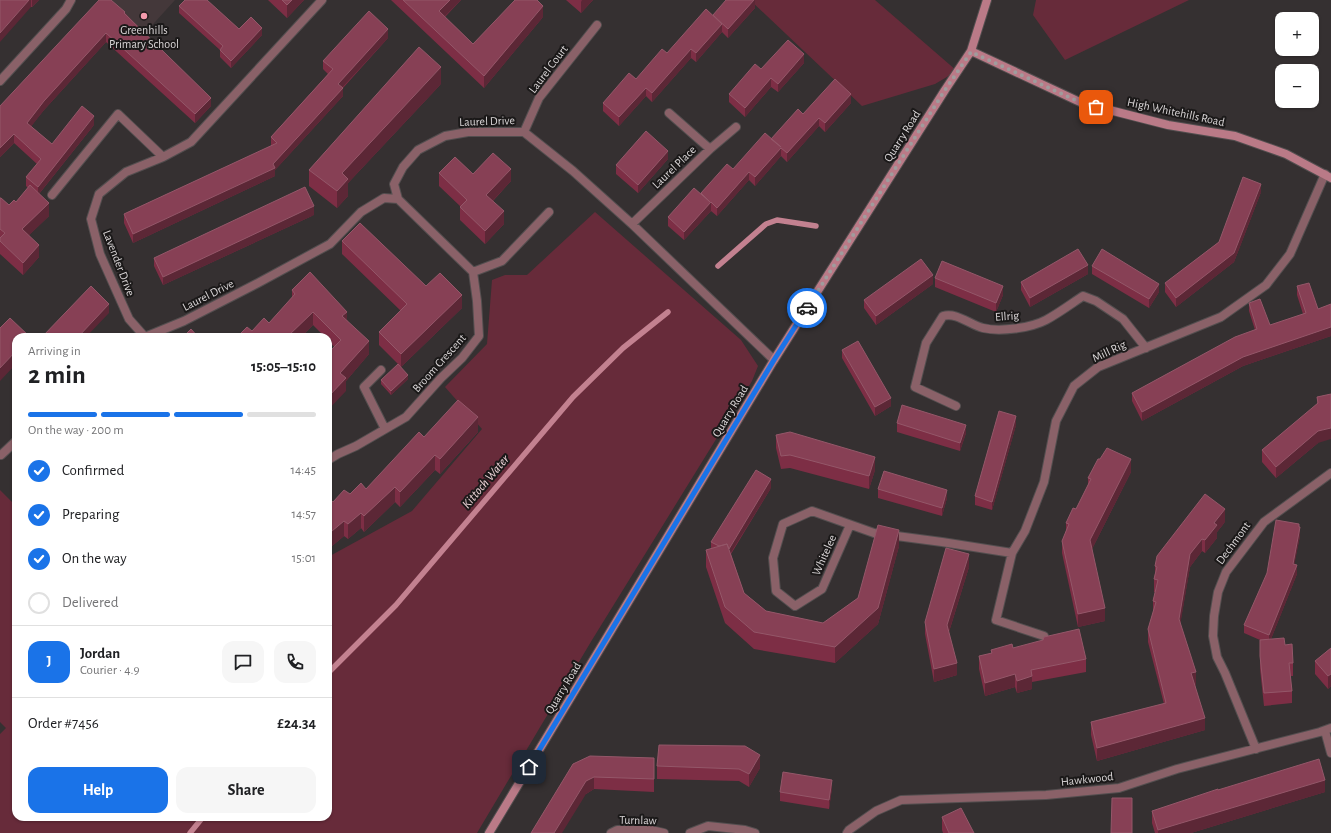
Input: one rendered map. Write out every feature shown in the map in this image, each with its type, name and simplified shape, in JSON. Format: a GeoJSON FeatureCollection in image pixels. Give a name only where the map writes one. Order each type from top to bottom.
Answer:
{"type":"FeatureCollection","features":[{"type":"Feature","properties":{"kind":"street"},"geometry":{"type":"LineString","coordinates":[[0,81],[66,10],[71,0]]}},
{"type":"Feature","properties":{"kind":"street","name":"Lavender Drive"},"geometry":{"type":"LineString","coordinates":[[141,333],[129,319],[100,254],[91,219],[99,194],[126,172],[163,157],[191,142],[322,0]]}},
{"type":"Feature","properties":{"kind":"street","name":"Quarry Road"},"geometry":{"type":"LineString","coordinates":[[489,833],[774,360],[945,90],[971,52],[987,0]]}},
{"type":"Feature","properties":{"kind":"street","name":"Laurel Court"},"geometry":{"type":"LineString","coordinates":[[524,132],[539,98],[597,25]]}},
{"type":"Feature","properties":{"kind":"street","name":"High Whitehills Road"},"geometry":{"type":"LineString","coordinates":[[971,52],[1082,103],[1168,125],[1235,136],[1286,154],[1328,176]]}},
{"type":"Feature","properties":{"kind":"street","name":"Laurel Place"},"geometry":{"type":"LineString","coordinates":[[632,224],[710,149],[669,113]]}},
{"type":"Feature","properties":{"kind":"street"},"geometry":{"type":"LineString","coordinates":[[52,195],[118,114],[163,157]]}},
{"type":"Feature","properties":{"kind":"street"},"geometry":{"type":"LineString","coordinates":[[710,149],[736,127]]}},
{"type":"Feature","properties":{"kind":"street","name":"Laurel Drive"},"geometry":{"type":"LineString","coordinates":[[155,333],[184,321],[330,244],[361,212],[384,198],[398,199],[394,184],[403,167],[418,150],[445,136],[468,132],[524,132],[573,170],[632,224],[774,360]]}},
{"type":"Feature","properties":{"kind":"street","name":"Mill Rig"},"geometry":{"type":"LineString","coordinates":[[1044,636],[996,620],[1012,553],[1025,531],[1044,482],[1056,422],[1074,386],[1098,368],[1221,316],[1266,285],[1290,254],[1328,176]]}},
{"type":"Feature","properties":{"kind":"street"},"geometry":{"type":"LineString","coordinates":[[398,199],[473,272],[502,261],[549,212]]}},
{"type":"Feature","properties":{"kind":"street","name":"Broom Crescent"},"geometry":{"type":"LineString","coordinates":[[332,458],[356,446],[406,417],[441,378],[462,358],[479,336],[477,301],[473,272]]}},
{"type":"Feature","properties":{"kind":"street","name":"Ellrig"},"geometry":{"type":"LineString","coordinates":[[956,406],[915,387],[926,343],[943,316],[946,315],[961,318],[982,328],[999,330],[1020,328],[1045,320],[1083,296],[1096,301],[1123,319],[1146,348]]}},
{"type":"Feature","properties":{"kind":"street"},"geometry":{"type":"LineString","coordinates":[[380,370],[364,387],[385,429]]}},
{"type":"Feature","properties":{"kind":"street"},"geometry":{"type":"LineString","coordinates":[[2,455],[12,445]]}},
{"type":"Feature","properties":{"kind":"street","name":"Dechmont"},"geometry":{"type":"LineString","coordinates":[[1256,749],[1217,657],[1213,636],[1214,616],[1218,592],[1226,572],[1264,522],[1271,515],[1331,473]]}},
{"type":"Feature","properties":{"kind":"street","name":"Whitelee"},"geometry":{"type":"LineString","coordinates":[[850,525],[822,589],[795,606],[776,591],[773,558],[783,524],[812,511],[874,533],[1012,553]]}},
{"type":"Feature","properties":{"kind":"street"},"geometry":{"type":"LineString","coordinates":[[1328,729],[1331,753]]}},
{"type":"Feature","properties":{"kind":"street","name":"Hawkwood"},"geometry":{"type":"LineString","coordinates":[[847,833],[848,830],[876,811],[901,800],[1046,795],[1119,788],[1178,769],[1328,729]]}},
{"type":"Feature","properties":{"kind":"street"},"geometry":{"type":"LineString","coordinates":[[690,833],[708,826],[745,830],[755,833]]}},
{"type":"Feature","properties":{"kind":"street","name":"Turnlaw"},"geometry":{"type":"LineString","coordinates":[[612,833],[617,830],[651,830],[664,833]]}},
{"type":"Feature","properties":{"kind":"shaded area","name":"Greenhills Primary School"},"geometry":{"type":"Polygon","coordinates":[[[110,0],[175,0],[145,33],[110,0]]]}},
{"type":"Feature","properties":{"kind":"shaded area"},"geometry":{"type":"Polygon","coordinates":[[[750,0],[875,0],[957,71],[935,84],[862,106],[750,0]]]}},
{"type":"Feature","properties":{"kind":"shaded area"},"geometry":{"type":"Polygon","coordinates":[[[1036,0],[1189,0],[1065,60],[1033,15],[1036,0]]]}},
{"type":"Feature","properties":{"kind":"shaded area"},"geometry":{"type":"Polygon","coordinates":[[[595,212],[741,340],[758,366],[752,381],[592,640],[477,833],[0,833],[0,734],[6,728],[0,722],[0,490],[12,502],[12,821],[332,821],[332,555],[412,511],[482,429],[445,387],[487,344],[492,280],[505,275],[527,275],[595,212]]]}},
{"type":"Feature","properties":{"kind":"building"},"geometry":{"type":"Polygon","coordinates":[[[0,0],[29,0],[0,33],[0,0]]]}},
{"type":"Feature","properties":{"kind":"building"},"geometry":{"type":"Polygon","coordinates":[[[99,0],[111,0],[125,12],[124,13],[211,98],[195,114],[106,33],[44,101],[27,123],[52,144],[82,106],[94,116],[38,187],[26,177],[41,159],[14,134],[0,148],[0,106],[99,0]]]}},
{"type":"Feature","properties":{"kind":"building"},"geometry":{"type":"Polygon","coordinates":[[[185,0],[207,0],[239,29],[251,17],[262,28],[231,61],[220,50],[223,46],[179,6],[185,0]]]}},
{"type":"Feature","properties":{"kind":"building"},"geometry":{"type":"Polygon","coordinates":[[[282,0],[292,0],[287,5],[282,0]]]}},
{"type":"Feature","properties":{"kind":"building"},"geometry":{"type":"Polygon","coordinates":[[[403,0],[450,0],[439,11],[473,44],[515,0],[537,0],[543,6],[484,76],[403,0]]]}},
{"type":"Feature","properties":{"kind":"building"},"geometry":{"type":"Polygon","coordinates":[[[726,0],[754,0],[728,29],[713,15],[726,0]]]}},
{"type":"Feature","properties":{"kind":"building"},"geometry":{"type":"Polygon","coordinates":[[[706,9],[722,24],[696,53],[691,49],[652,93],[646,88],[619,117],[603,103],[629,73],[636,79],[662,49],[667,53],[706,9]]]}},
{"type":"Feature","properties":{"kind":"building"},"geometry":{"type":"Polygon","coordinates":[[[369,11],[388,29],[338,84],[343,88],[273,164],[275,168],[133,234],[124,214],[277,143],[271,137],[333,69],[323,61],[369,11]]]}},
{"type":"Feature","properties":{"kind":"building"},"geometry":{"type":"Polygon","coordinates":[[[788,40],[804,54],[778,84],[771,78],[745,108],[729,94],[755,64],[761,69],[788,40]]]}},
{"type":"Feature","properties":{"kind":"building"},"geometry":{"type":"Polygon","coordinates":[[[419,47],[441,67],[342,173],[348,179],[337,191],[309,170],[419,47]]]}},
{"type":"Feature","properties":{"kind":"building"},"geometry":{"type":"Polygon","coordinates":[[[835,79],[851,94],[825,123],[819,118],[787,153],[781,148],[755,177],[749,172],[717,208],[711,202],[684,232],[668,217],[694,188],[710,202],[701,193],[727,164],[733,169],[765,133],[771,139],[798,109],[803,114],[835,79]]]}},
{"type":"Feature","properties":{"kind":"building"},"geometry":{"type":"Polygon","coordinates":[[[646,131],[668,151],[638,185],[616,165],[646,131]]]}},
{"type":"Feature","properties":{"kind":"building"},"geometry":{"type":"Polygon","coordinates":[[[493,153],[511,169],[486,195],[504,211],[485,231],[460,207],[467,200],[439,173],[455,157],[473,174],[493,153]]]}},
{"type":"Feature","properties":{"kind":"building"},"geometry":{"type":"Polygon","coordinates":[[[1243,177],[1261,184],[1234,253],[1176,298],[1165,283],[1219,242],[1243,177]]]}},
{"type":"Feature","properties":{"kind":"building"},"geometry":{"type":"Polygon","coordinates":[[[30,185],[49,203],[22,229],[39,245],[23,263],[0,241],[0,238],[5,233],[0,229],[0,198],[9,205],[14,200],[16,202],[30,185]]]}},
{"type":"Feature","properties":{"kind":"building"},"geometry":{"type":"Polygon","coordinates":[[[305,187],[314,206],[163,277],[154,258],[305,187]]]}},
{"type":"Feature","properties":{"kind":"building"},"geometry":{"type":"Polygon","coordinates":[[[360,223],[426,286],[440,273],[462,295],[401,354],[379,332],[407,304],[342,241],[360,223]]]}},
{"type":"Feature","properties":{"kind":"building"},"geometry":{"type":"Polygon","coordinates":[[[1078,249],[1088,265],[1030,298],[1021,282],[1078,249]]]}},
{"type":"Feature","properties":{"kind":"building"},"geometry":{"type":"Polygon","coordinates":[[[1102,249],[1159,284],[1149,299],[1092,266],[1102,249]]]}},
{"type":"Feature","properties":{"kind":"building"},"geometry":{"type":"Polygon","coordinates":[[[921,259],[933,275],[876,316],[864,300],[921,259]]]}},
{"type":"Feature","properties":{"kind":"building"},"geometry":{"type":"Polygon","coordinates":[[[942,261],[1003,286],[996,303],[935,278],[942,261]]]}},
{"type":"Feature","properties":{"kind":"building"},"geometry":{"type":"Polygon","coordinates":[[[310,272],[347,312],[342,316],[369,341],[340,373],[346,378],[332,393],[332,349],[341,340],[313,312],[291,333],[241,333],[247,327],[252,331],[264,318],[269,323],[295,294],[292,290],[310,272]]]}},
{"type":"Feature","properties":{"kind":"building"},"geometry":{"type":"Polygon","coordinates":[[[1309,283],[1318,309],[1331,304],[1331,327],[1243,357],[1142,412],[1132,393],[1235,337],[1257,329],[1249,303],[1260,299],[1270,325],[1306,313],[1297,286],[1309,283]]]}},
{"type":"Feature","properties":{"kind":"building"},"geometry":{"type":"Polygon","coordinates":[[[91,286],[109,304],[82,333],[46,333],[91,286]]]}},
{"type":"Feature","properties":{"kind":"building"},"geometry":{"type":"Polygon","coordinates":[[[10,318],[26,333],[12,333],[12,355],[0,368],[0,328],[10,318]]]}},
{"type":"Feature","properties":{"kind":"building"},"geometry":{"type":"Polygon","coordinates":[[[191,329],[194,333],[187,333],[191,329]]]}},
{"type":"Feature","properties":{"kind":"building"},"geometry":{"type":"Polygon","coordinates":[[[858,341],[891,398],[875,407],[842,350],[858,341]]]}},
{"type":"Feature","properties":{"kind":"building"},"geometry":{"type":"Polygon","coordinates":[[[398,364],[408,375],[391,391],[381,380],[398,364]]]}},
{"type":"Feature","properties":{"kind":"building"},"geometry":{"type":"Polygon","coordinates":[[[1331,394],[1331,428],[1318,431],[1276,467],[1262,450],[1318,403],[1317,397],[1331,394]]]}},
{"type":"Feature","properties":{"kind":"building"},"geometry":{"type":"Polygon","coordinates":[[[458,400],[478,417],[440,459],[435,455],[400,492],[395,487],[364,516],[361,513],[348,524],[344,521],[332,531],[332,501],[333,502],[344,490],[350,494],[361,483],[366,489],[419,432],[424,437],[458,400]]]}},
{"type":"Feature","properties":{"kind":"building"},"geometry":{"type":"Polygon","coordinates":[[[902,405],[966,425],[960,443],[897,423],[902,405]]]}},
{"type":"Feature","properties":{"kind":"building"},"geometry":{"type":"Polygon","coordinates":[[[999,411],[1016,416],[992,502],[975,496],[999,411]]]}},
{"type":"Feature","properties":{"kind":"building"},"geometry":{"type":"Polygon","coordinates":[[[790,432],[875,457],[869,476],[790,455],[781,456],[776,435],[790,432]]]}},
{"type":"Feature","properties":{"kind":"building"},"geometry":{"type":"Polygon","coordinates":[[[1107,448],[1131,459],[1090,540],[1105,608],[1078,614],[1062,541],[1069,524],[1066,523],[1073,508],[1076,509],[1091,479],[1088,478],[1098,459],[1100,459],[1107,448]]]}},
{"type":"Feature","properties":{"kind":"building"},"geometry":{"type":"Polygon","coordinates":[[[756,470],[771,479],[729,549],[727,544],[719,546],[711,542],[756,470]]]}},
{"type":"Feature","properties":{"kind":"building"},"geometry":{"type":"Polygon","coordinates":[[[884,471],[947,490],[942,508],[878,489],[884,471]]]}},
{"type":"Feature","properties":{"kind":"building"},"geometry":{"type":"Polygon","coordinates":[[[1205,494],[1225,509],[1214,523],[1217,525],[1205,540],[1202,539],[1190,554],[1179,619],[1196,672],[1191,673],[1205,718],[1097,748],[1091,722],[1166,703],[1148,629],[1156,602],[1153,601],[1158,580],[1154,579],[1157,567],[1155,566],[1157,556],[1205,494]]]}},
{"type":"Feature","properties":{"kind":"building"},"geometry":{"type":"Polygon","coordinates":[[[1276,520],[1299,524],[1300,527],[1293,564],[1297,565],[1269,635],[1244,625],[1267,573],[1276,520]]]}},
{"type":"Feature","properties":{"kind":"building"},"geometry":{"type":"Polygon","coordinates":[[[878,525],[899,530],[878,608],[835,647],[754,632],[725,607],[706,550],[727,544],[744,593],[766,611],[823,623],[858,598],[878,525]]]}},
{"type":"Feature","properties":{"kind":"building"},"geometry":{"type":"Polygon","coordinates":[[[946,548],[969,554],[947,625],[957,663],[934,669],[925,622],[946,548]]]}},
{"type":"Feature","properties":{"kind":"building"},"geometry":{"type":"Polygon","coordinates":[[[1079,629],[1086,659],[1031,670],[1032,676],[1017,681],[1015,674],[985,683],[979,656],[992,653],[991,650],[1012,644],[1013,648],[1043,640],[1044,637],[1079,629]]]}},
{"type":"Feature","properties":{"kind":"building"},"geometry":{"type":"Polygon","coordinates":[[[1284,638],[1285,645],[1292,644],[1293,663],[1289,663],[1292,691],[1264,693],[1260,656],[1260,640],[1284,638]]]}},
{"type":"Feature","properties":{"kind":"building"},"geometry":{"type":"Polygon","coordinates":[[[1331,648],[1331,674],[1328,676],[1315,661],[1331,648]]]}},
{"type":"Feature","properties":{"kind":"building"},"geometry":{"type":"Polygon","coordinates":[[[659,745],[745,746],[760,755],[749,774],[739,769],[657,766],[659,745]]]}},
{"type":"Feature","properties":{"kind":"building"},"geometry":{"type":"Polygon","coordinates":[[[590,756],[654,758],[654,779],[594,777],[586,781],[554,833],[531,833],[573,764],[590,756]]]}},
{"type":"Feature","properties":{"kind":"building"},"geometry":{"type":"Polygon","coordinates":[[[1319,759],[1325,780],[1158,830],[1152,811],[1218,789],[1319,759]]]}},
{"type":"Feature","properties":{"kind":"building"},"geometry":{"type":"Polygon","coordinates":[[[783,772],[832,780],[829,800],[780,792],[783,772]]]}},
{"type":"Feature","properties":{"kind":"building"},"geometry":{"type":"Polygon","coordinates":[[[1112,798],[1132,798],[1132,833],[1111,833],[1112,798]]]}},
{"type":"Feature","properties":{"kind":"building"},"geometry":{"type":"Polygon","coordinates":[[[961,808],[974,833],[949,833],[942,817],[961,808]]]}},
{"type":"Feature","properties":{"kind":"waterway","name":"Kittoch Water"},"geometry":{"type":"LineString","coordinates":[[718,266],[766,224],[777,220],[816,226]]}},
{"type":"Feature","properties":{"kind":"waterway","name":"Kittoch Water"},"geometry":{"type":"LineString","coordinates":[[332,669],[396,605],[573,397],[623,348],[668,312]]}},
{"type":"Feature","properties":{"kind":"waterway","name":"Kittoch Water"},"geometry":{"type":"LineString","coordinates":[[190,833],[200,821]]}},
{"type":"Feature","properties":{"kind":"way so far"},"geometry":{"type":"LineString","coordinates":[[807,308],[957,71],[971,52],[1082,103],[1096,107]]}},
{"type":"Feature","properties":{"kind":"place","name":"Greenhills Primary School"},"geometry":{"type":"Point","coordinates":[144,16]}},
{"type":"Feature","properties":{"kind":"route"},"geometry":{"type":"LineString","coordinates":[[529,767],[774,360],[807,308]]}}]}
